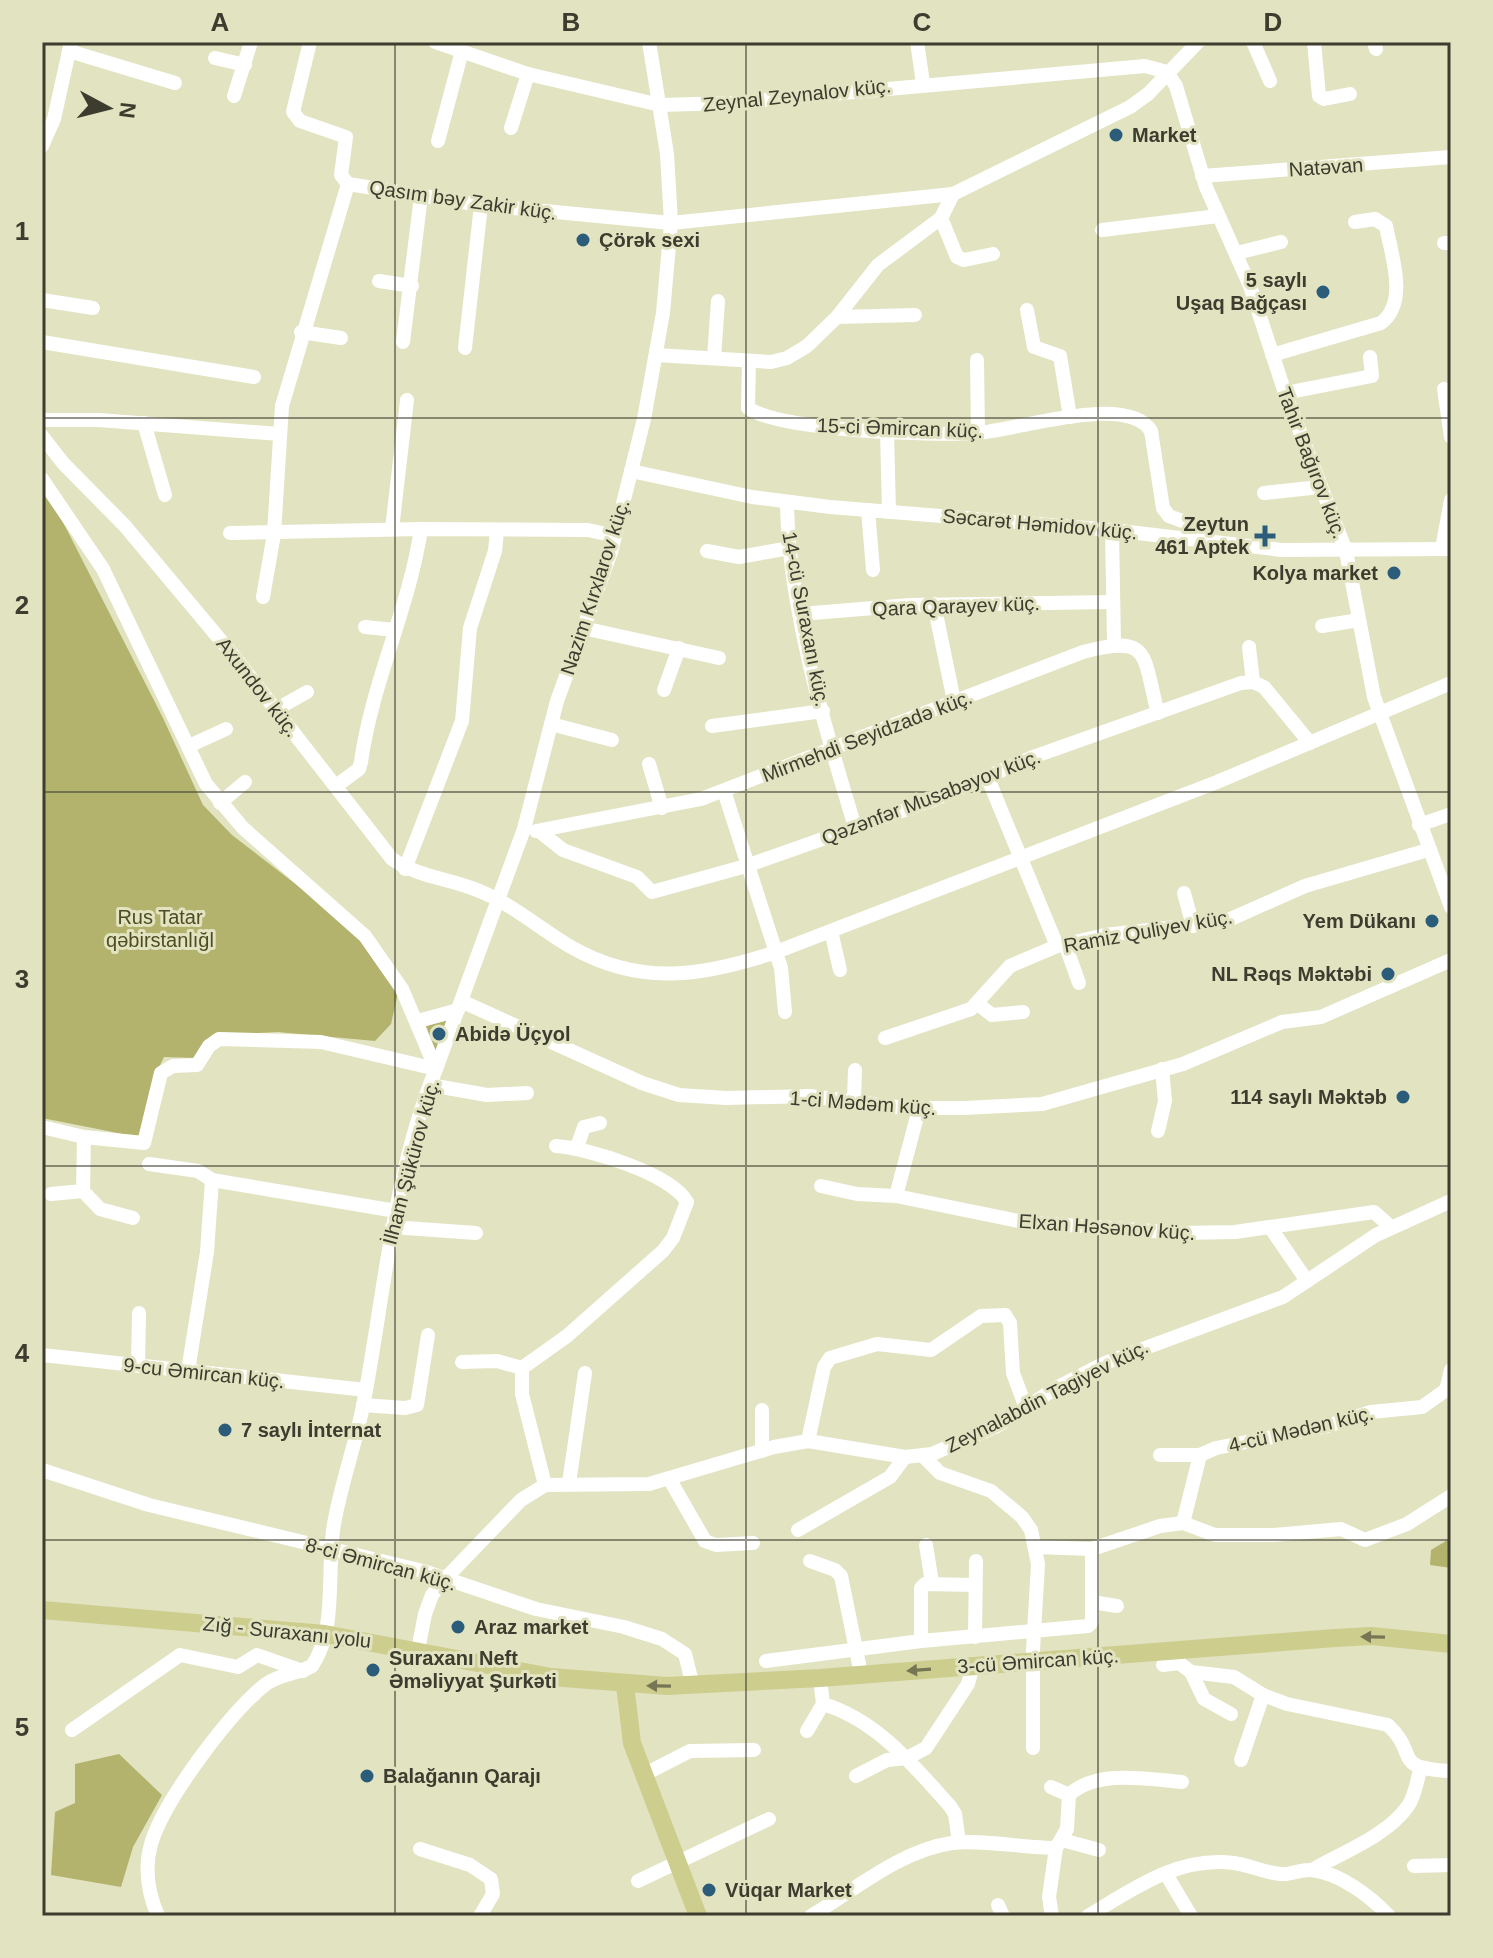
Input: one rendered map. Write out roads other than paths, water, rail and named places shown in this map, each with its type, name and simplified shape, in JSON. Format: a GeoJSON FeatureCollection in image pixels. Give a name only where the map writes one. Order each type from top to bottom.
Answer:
{"type":"FeatureCollection","features":[{"type":"Feature","properties":{"kind":"main road","name":"Zığ - Suraxanı yolu"},"geometry":{"type":"LineString","coordinates":[[42,1610],[325,1634],[551,1677],[625,1685]]}},
{"type":"Feature","properties":{"kind":"main road","name":"3-cü Əmircan küç."},"geometry":{"type":"LineString","coordinates":[[625,1685],[693,1686],[1033,1661],[1183,1662],[1371,1636],[1451,1644]]}},
{"type":"Feature","properties":{"kind":"main road"},"geometry":{"type":"LineString","coordinates":[[625,1685],[627,1724],[643,1775],[698,1916]]}},
{"type":"Feature","properties":{"kind":"street"},"geometry":{"type":"LineString","coordinates":[[234,96],[251,42]]}},
{"type":"Feature","properties":{"kind":"street"},"geometry":{"type":"LineString","coordinates":[[310,42],[293,112],[300,121],[346,137],[341,175],[348,184]]}},
{"type":"Feature","properties":{"kind":"street","name":"Zeynal Zeynalov küç."},"geometry":{"type":"LineString","coordinates":[[435,42],[528,74],[660,105],[731,103],[923,83],[1145,66],[1167,72]]}},
{"type":"Feature","properties":{"kind":"street","name":"Nazim Kırxlarov küç."},"geometry":{"type":"LineString","coordinates":[[436,1069],[524,829],[551,724],[615,536],[656,355],[671,223],[671,188],[649,42]]}},
{"type":"Feature","properties":{"kind":"street"},"geometry":{"type":"LineString","coordinates":[[917,42],[923,83]]}},
{"type":"Feature","properties":{"kind":"street"},"geometry":{"type":"LineString","coordinates":[[656,355],[771,362],[787,358],[807,346],[837,317],[878,265],[941,218],[953,194],[1130,107],[1148,94],[1198,42]]}},
{"type":"Feature","properties":{"kind":"street"},"geometry":{"type":"LineString","coordinates":[[1253,42],[1270,81]]}},
{"type":"Feature","properties":{"kind":"street"},"geometry":{"type":"LineString","coordinates":[[1314,42],[1319,96],[1324,99],[1350,94]]}},
{"type":"Feature","properties":{"kind":"street"},"geometry":{"type":"LineString","coordinates":[[42,146],[54,119],[70,47],[175,83]]}},
{"type":"Feature","properties":{"kind":"street"},"geometry":{"type":"LineString","coordinates":[[438,141],[462,51]]}},
{"type":"Feature","properties":{"kind":"street"},"geometry":{"type":"LineString","coordinates":[[215,58],[245,65]]}},
{"type":"Feature","properties":{"kind":"street","name":"Tahir Bağırov küç."},"geometry":{"type":"LineString","coordinates":[[1167,72],[1180,98],[1202,176],[1237,253],[1285,393],[1346,551],[1379,714],[1428,850],[1447,888],[1451,907]]}},
{"type":"Feature","properties":{"kind":"street"},"geometry":{"type":"LineString","coordinates":[[511,128],[528,74]]}},
{"type":"Feature","properties":{"kind":"street","name":"Natəvan"},"geometry":{"type":"LineString","coordinates":[[1202,176],[1451,157]]}},
{"type":"Feature","properties":{"kind":"street","name":"Qasım bəy Zakir küç."},"geometry":{"type":"LineString","coordinates":[[263,597],[274,534],[279,434],[287,383],[348,184],[481,205],[671,223],[953,194]]}},
{"type":"Feature","properties":{"kind":"street"},"geometry":{"type":"LineString","coordinates":[[403,342],[421,196]]}},
{"type":"Feature","properties":{"kind":"street"},"geometry":{"type":"LineString","coordinates":[[465,348],[481,205]]}},
{"type":"Feature","properties":{"kind":"street"},"geometry":{"type":"LineString","coordinates":[[1102,230],[1218,216]]}},
{"type":"Feature","properties":{"kind":"street"},"geometry":{"type":"LineString","coordinates":[[941,218],[957,257],[964,260],[993,254]]}},
{"type":"Feature","properties":{"kind":"street"},"geometry":{"type":"LineString","coordinates":[[1272,355],[1381,323],[1391,312],[1396,279],[1386,226],[1375,219],[1355,222]]}},
{"type":"Feature","properties":{"kind":"street"},"geometry":{"type":"LineString","coordinates":[[1237,253],[1281,242]]}},
{"type":"Feature","properties":{"kind":"street"},"geometry":{"type":"LineString","coordinates":[[379,281],[412,286]]}},
{"type":"Feature","properties":{"kind":"street"},"geometry":{"type":"LineString","coordinates":[[42,300],[93,308]]}},
{"type":"Feature","properties":{"kind":"street"},"geometry":{"type":"LineString","coordinates":[[714,358],[718,301]]}},
{"type":"Feature","properties":{"kind":"street"},"geometry":{"type":"LineString","coordinates":[[1027,310],[1034,347],[1060,356],[1070,417]]}},
{"type":"Feature","properties":{"kind":"street"},"geometry":{"type":"LineString","coordinates":[[837,317],[915,315]]}},
{"type":"Feature","properties":{"kind":"street"},"geometry":{"type":"LineString","coordinates":[[301,332],[341,338]]}},
{"type":"Feature","properties":{"kind":"street"},"geometry":{"type":"LineString","coordinates":[[42,342],[254,377]]}},
{"type":"Feature","properties":{"kind":"street"},"geometry":{"type":"LineString","coordinates":[[1285,393],[1372,376],[1370,357]]}},
{"type":"Feature","properties":{"kind":"street"},"geometry":{"type":"LineString","coordinates":[[977,360],[978,433]]}},
{"type":"Feature","properties":{"kind":"street","name":"15-ci Əmircan küç."},"geometry":{"type":"LineString","coordinates":[[749,361],[746,402],[753,412],[830,428],[978,433],[1070,417],[1133,415],[1145,421],[1151,431],[1163,508],[1169,516],[1201,528],[1204,541]]}},
{"type":"Feature","properties":{"kind":"street"},"geometry":{"type":"LineString","coordinates":[[1444,389],[1451,437]]}},
{"type":"Feature","properties":{"kind":"street"},"geometry":{"type":"LineString","coordinates":[[392,529],[407,400]]}},
{"type":"Feature","properties":{"kind":"street"},"geometry":{"type":"LineString","coordinates":[[42,420],[144,423],[279,434]]}},
{"type":"Feature","properties":{"kind":"street"},"geometry":{"type":"LineString","coordinates":[[144,423],[165,495]]}},
{"type":"Feature","properties":{"kind":"street"},"geometry":{"type":"LineString","coordinates":[[887,431],[889,512]]}},
{"type":"Feature","properties":{"kind":"street","name":"Axundov küç."},"geometry":{"type":"LineString","coordinates":[[42,436],[63,463],[125,526],[336,786],[378,845],[405,869],[477,889],[573,948],[600,960],[646,971],[701,974],[776,952],[1021,858],[1379,714]]}},
{"type":"Feature","properties":{"kind":"street","name":"Səcarət Həmidov küç."},"geometry":{"type":"LineString","coordinates":[[631,471],[787,502],[1112,530],[1282,550],[1447,549]]}},
{"type":"Feature","properties":{"kind":"street","name":"İlham Şükürov küç."},"geometry":{"type":"LineString","coordinates":[[42,479],[103,569],[220,803],[243,828],[365,936],[390,969],[418,1021],[436,1069],[392,1227],[364,1397],[330,1550],[325,1634]]}},
{"type":"Feature","properties":{"kind":"street"},"geometry":{"type":"LineString","coordinates":[[1264,493],[1320,487]]}},
{"type":"Feature","properties":{"kind":"street"},"geometry":{"type":"LineString","coordinates":[[1447,549],[1451,500]]}},
{"type":"Feature","properties":{"kind":"street","name":"14-cü Suraxanı küç."},"geometry":{"type":"LineString","coordinates":[[787,502],[790,548],[801,614],[831,748],[855,827]]}},
{"type":"Feature","properties":{"kind":"street"},"geometry":{"type":"LineString","coordinates":[[868,510],[873,570]]}},
{"type":"Feature","properties":{"kind":"street"},"geometry":{"type":"LineString","coordinates":[[230,533],[392,529],[588,530],[615,536]]}},
{"type":"Feature","properties":{"kind":"street"},"geometry":{"type":"LineString","coordinates":[[336,786],[359,769],[372,699],[417,559],[421,529]]}},
{"type":"Feature","properties":{"kind":"street"},"geometry":{"type":"LineString","coordinates":[[1112,530],[1114,644],[1128,643],[1142,653],[1158,713]]}},
{"type":"Feature","properties":{"kind":"street"},"geometry":{"type":"LineString","coordinates":[[405,869],[462,721],[470,628],[495,551],[497,531]]}},
{"type":"Feature","properties":{"kind":"street"},"geometry":{"type":"LineString","coordinates":[[707,551],[739,557],[790,548]]}},
{"type":"Feature","properties":{"kind":"street","name":"Qara Qarayev küç."},"geometry":{"type":"LineString","coordinates":[[801,614],[934,604],[1111,602]]}},
{"type":"Feature","properties":{"kind":"street"},"geometry":{"type":"LineString","coordinates":[[934,604],[954,701]]}},
{"type":"Feature","properties":{"kind":"street"},"geometry":{"type":"LineString","coordinates":[[1322,626],[1359,620]]}},
{"type":"Feature","properties":{"kind":"street"},"geometry":{"type":"LineString","coordinates":[[365,627],[395,630]]}},
{"type":"Feature","properties":{"kind":"street"},"geometry":{"type":"LineString","coordinates":[[583,628],[719,658]]}},
{"type":"Feature","properties":{"kind":"street","name":"Mirmehdi Seyidzadə küç."},"geometry":{"type":"LineString","coordinates":[[524,829],[539,831],[662,808],[724,791],[954,701],[1114,644]]}},
{"type":"Feature","properties":{"kind":"street"},"geometry":{"type":"LineString","coordinates":[[1249,647],[1253,682],[1272,694],[1293,726],[1310,743]]}},
{"type":"Feature","properties":{"kind":"street"},"geometry":{"type":"LineString","coordinates":[[664,690],[679,648]]}},
{"type":"Feature","properties":{"kind":"street","name":"Qəzənfər Musabəyov küç."},"geometry":{"type":"LineString","coordinates":[[539,831],[563,850],[637,877],[652,892],[746,866],[933,800],[987,776],[1158,713],[1253,682]]}},
{"type":"Feature","properties":{"kind":"street"},"geometry":{"type":"LineString","coordinates":[[1379,714],[1451,683]]}},
{"type":"Feature","properties":{"kind":"street"},"geometry":{"type":"LineString","coordinates":[[275,710],[307,692]]}},
{"type":"Feature","properties":{"kind":"street"},"geometry":{"type":"LineString","coordinates":[[712,726],[823,711]]}},
{"type":"Feature","properties":{"kind":"street"},"geometry":{"type":"LineString","coordinates":[[551,724],[612,740]]}},
{"type":"Feature","properties":{"kind":"street"},"geometry":{"type":"LineString","coordinates":[[189,746],[226,729]]}},
{"type":"Feature","properties":{"kind":"street"},"geometry":{"type":"LineString","coordinates":[[649,764],[662,808]]}},
{"type":"Feature","properties":{"kind":"street"},"geometry":{"type":"LineString","coordinates":[[987,776],[1079,983]]}},
{"type":"Feature","properties":{"kind":"street"},"geometry":{"type":"LineString","coordinates":[[220,803],[245,782]]}},
{"type":"Feature","properties":{"kind":"street"},"geometry":{"type":"LineString","coordinates":[[724,791],[776,952],[785,1012]]}},
{"type":"Feature","properties":{"kind":"street"},"geometry":{"type":"LineString","coordinates":[[1419,825],[1451,814]]}},
{"type":"Feature","properties":{"kind":"street","name":"Ramiz Quliyev küç."},"geometry":{"type":"LineString","coordinates":[[885,1038],[937,1023],[978,1004],[1010,966],[1061,945],[1105,935],[1193,926],[1238,917],[1305,886],[1428,850]]}},
{"type":"Feature","properties":{"kind":"street"},"geometry":{"type":"LineString","coordinates":[[1184,893],[1193,926]]}},
{"type":"Feature","properties":{"kind":"street"},"geometry":{"type":"LineString","coordinates":[[831,931],[840,970]]}},
{"type":"Feature","properties":{"kind":"street","name":"1-ci Mədəm küç."},"geometry":{"type":"LineString","coordinates":[[459,1005],[642,1083],[679,1095],[854,1099],[919,1109],[1042,1104],[1162,1069],[1282,1022],[1321,1017],[1451,960]]}},
{"type":"Feature","properties":{"kind":"street"},"geometry":{"type":"LineString","coordinates":[[978,1004],[992,1015],[1023,1012]]}},
{"type":"Feature","properties":{"kind":"street"},"geometry":{"type":"LineString","coordinates":[[418,1021],[459,1005]]}},
{"type":"Feature","properties":{"kind":"street"},"geometry":{"type":"LineString","coordinates":[[42,1127],[84,1137],[144,1143],[161,1073],[173,1066],[197,1065],[209,1046],[219,1039],[321,1042],[436,1069]]}},
{"type":"Feature","properties":{"kind":"street"},"geometry":{"type":"LineString","coordinates":[[1158,1131],[1165,1101],[1162,1069]]}},
{"type":"Feature","properties":{"kind":"street"},"geometry":{"type":"LineString","coordinates":[[854,1099],[855,1070]]}},
{"type":"Feature","properties":{"kind":"street"},"geometry":{"type":"LineString","coordinates":[[430,1085],[487,1095],[527,1093]]}},
{"type":"Feature","properties":{"kind":"street"},"geometry":{"type":"LineString","coordinates":[[896,1196],[919,1109]]}},
{"type":"Feature","properties":{"kind":"street"},"geometry":{"type":"LineString","coordinates":[[577,1147],[584,1127],[600,1123]]}},
{"type":"Feature","properties":{"kind":"street"},"geometry":{"type":"LineString","coordinates":[[84,1137],[83,1191],[100,1209],[133,1218]]}},
{"type":"Feature","properties":{"kind":"street"},"geometry":{"type":"LineString","coordinates":[[522,1368],[567,1336],[663,1251],[685,1214],[687,1202],[683,1195],[621,1162],[577,1147],[556,1146]]}},
{"type":"Feature","properties":{"kind":"street"},"geometry":{"type":"LineString","coordinates":[[149,1164],[198,1171],[212,1180],[396,1211]]}},
{"type":"Feature","properties":{"kind":"street"},"geometry":{"type":"LineString","coordinates":[[188,1371],[207,1252],[212,1180]]}},
{"type":"Feature","properties":{"kind":"street","name":"Elxan Həsənov küç."},"geometry":{"type":"LineString","coordinates":[[821,1186],[857,1194],[896,1196],[1024,1222],[1182,1233],[1270,1227],[1374,1212],[1391,1227]]}},
{"type":"Feature","properties":{"kind":"street"},"geometry":{"type":"LineString","coordinates":[[51,1194],[83,1191]]}},
{"type":"Feature","properties":{"kind":"street","name":"Zeynalabdin Tagiyev küç."},"geometry":{"type":"LineString","coordinates":[[545,1485],[637,1484],[670,1480],[762,1451],[808,1441],[905,1457],[923,1456],[997,1426],[1105,1363],[1160,1340],[1268,1304],[1391,1227],[1451,1201]]}},
{"type":"Feature","properties":{"kind":"street"},"geometry":{"type":"LineString","coordinates":[[392,1227],[476,1233]]}},
{"type":"Feature","properties":{"kind":"street"},"geometry":{"type":"LineString","coordinates":[[1270,1227],[1307,1281]]}},
{"type":"Feature","properties":{"kind":"street"},"geometry":{"type":"LineString","coordinates":[[138,1366],[139,1313]]}},
{"type":"Feature","properties":{"kind":"street"},"geometry":{"type":"LineString","coordinates":[[808,1441],[824,1367],[830,1358],[877,1344],[931,1350],[981,1316],[1005,1315],[1010,1323],[1013,1373],[1026,1408]]}},
{"type":"Feature","properties":{"kind":"street","name":"9-cu Əmircan küç."},"geometry":{"type":"LineString","coordinates":[[42,1355],[188,1371],[364,1397],[405,1408],[417,1405],[428,1335]]}},
{"type":"Feature","properties":{"kind":"street"},"geometry":{"type":"LineString","coordinates":[[462,1362],[497,1361],[522,1368]]}},
{"type":"Feature","properties":{"kind":"street"},"geometry":{"type":"LineString","coordinates":[[418,1650],[432,1595],[521,1500],[545,1485],[522,1394],[522,1368]]}},
{"type":"Feature","properties":{"kind":"street","name":"4-cü Mədən küç."},"geometry":{"type":"LineString","coordinates":[[1183,1523],[1200,1455],[1251,1440],[1324,1427],[1371,1412],[1422,1407],[1446,1390],[1451,1370]]}},
{"type":"Feature","properties":{"kind":"street"},"geometry":{"type":"LineString","coordinates":[[569,1483],[585,1373]]}},
{"type":"Feature","properties":{"kind":"street"},"geometry":{"type":"LineString","coordinates":[[762,1410],[762,1451]]}},
{"type":"Feature","properties":{"kind":"street"},"geometry":{"type":"LineString","coordinates":[[1160,1455],[1200,1455]]}},
{"type":"Feature","properties":{"kind":"street"},"geometry":{"type":"LineString","coordinates":[[923,1456],[940,1473],[978,1484],[1005,1501],[1022,1517],[1036,1547],[1033,1748]]}},
{"type":"Feature","properties":{"kind":"street"},"geometry":{"type":"LineString","coordinates":[[798,1530],[890,1477],[905,1457]]}},
{"type":"Feature","properties":{"kind":"street","name":"8-ci Əmircan küç."},"geometry":{"type":"LineString","coordinates":[[42,1470],[149,1505],[423,1571],[536,1609],[662,1639],[685,1654],[693,1686]]}},
{"type":"Feature","properties":{"kind":"street"},"geometry":{"type":"LineString","coordinates":[[670,1480],[705,1541],[716,1545],[753,1543]]}},
{"type":"Feature","properties":{"kind":"street"},"geometry":{"type":"LineString","coordinates":[[1036,1547],[1092,1549],[1160,1526],[1183,1523],[1215,1535],[1274,1535],[1341,1529],[1365,1540],[1398,1529],[1451,1496]]}},
{"type":"Feature","properties":{"kind":"street"},"geometry":{"type":"LineString","coordinates":[[926,1545],[932,1583]]}},
{"type":"Feature","properties":{"kind":"street"},"geometry":{"type":"LineString","coordinates":[[766,1661],[921,1641],[1088,1626],[1092,1602],[1092,1549]]}},
{"type":"Feature","properties":{"kind":"street"},"geometry":{"type":"LineString","coordinates":[[810,1561],[835,1570],[841,1576],[861,1674]]}},
{"type":"Feature","properties":{"kind":"street"},"geometry":{"type":"LineString","coordinates":[[975,1637],[976,1561]]}},
{"type":"Feature","properties":{"kind":"street"},"geometry":{"type":"LineString","coordinates":[[921,1641],[921,1588],[932,1583],[975,1585]]}},
{"type":"Feature","properties":{"kind":"street"},"geometry":{"type":"LineString","coordinates":[[1092,1602],[1117,1606]]}},
{"type":"Feature","properties":{"kind":"street"},"geometry":{"type":"LineString","coordinates":[[158,1916],[147,1870],[151,1845],[191,1773],[219,1731],[258,1692],[275,1679],[303,1671],[318,1656],[325,1634]]}},
{"type":"Feature","properties":{"kind":"street"},"geometry":{"type":"LineString","coordinates":[[72,1730],[180,1655],[238,1667],[253,1656],[263,1655],[303,1671]]}},
{"type":"Feature","properties":{"kind":"street"},"geometry":{"type":"LineString","coordinates":[[1183,1662],[1204,1699],[1231,1714]]}},
{"type":"Feature","properties":{"kind":"street"},"geometry":{"type":"LineString","coordinates":[[1163,1665],[1183,1662],[1234,1677],[1263,1695],[1388,1725],[1411,1764],[1420,1770],[1451,1771]]}},
{"type":"Feature","properties":{"kind":"street"},"geometry":{"type":"LineString","coordinates":[[856,1776],[887,1760],[907,1758],[926,1748],[968,1684],[973,1665]]}},
{"type":"Feature","properties":{"kind":"street"},"geometry":{"type":"LineString","coordinates":[[807,1731],[823,1704],[820,1678]]}},
{"type":"Feature","properties":{"kind":"street"},"geometry":{"type":"LineString","coordinates":[[1241,1760],[1263,1695]]}},
{"type":"Feature","properties":{"kind":"street"},"geometry":{"type":"LineString","coordinates":[[823,1704],[858,1719],[907,1758],[955,1814],[959,1842]]}},
{"type":"Feature","properties":{"kind":"street"},"geometry":{"type":"LineString","coordinates":[[643,1775],[690,1751],[754,1750]]}},
{"type":"Feature","properties":{"kind":"street"},"geometry":{"type":"LineString","coordinates":[[1088,1916],[1188,1864],[1212,1861],[1282,1874],[1312,1870],[1366,1840],[1398,1817],[1412,1798],[1420,1770]]}},
{"type":"Feature","properties":{"kind":"street"},"geometry":{"type":"LineString","coordinates":[[1052,1916],[1049,1897],[1059,1844],[1067,1829],[1069,1795],[1075,1788],[1115,1778],[1182,1782]]}},
{"type":"Feature","properties":{"kind":"street"},"geometry":{"type":"LineString","coordinates":[[1051,1787],[1069,1795]]}},
{"type":"Feature","properties":{"kind":"street"},"geometry":{"type":"LineString","coordinates":[[638,1881],[678,1865],[769,1819]]}},
{"type":"Feature","properties":{"kind":"street"},"geometry":{"type":"LineString","coordinates":[[811,1916],[911,1856],[959,1842],[1059,1844],[1099,1850]]}},
{"type":"Feature","properties":{"kind":"street"},"geometry":{"type":"LineString","coordinates":[[420,1849],[470,1865],[491,1879],[493,1894],[480,1916]]}},
{"type":"Feature","properties":{"kind":"street"},"geometry":{"type":"LineString","coordinates":[[1414,1866],[1451,1865]]}},
{"type":"Feature","properties":{"kind":"street"},"geometry":{"type":"LineString","coordinates":[[1312,1870],[1362,1891],[1389,1916]]}},
{"type":"Feature","properties":{"kind":"street"},"geometry":{"type":"LineString","coordinates":[[1166,1874],[1191,1916]]}},
{"type":"Feature","properties":{"kind":"place","name":"Market"},"geometry":{"type":"Point","coordinates":[1116,135]}},
{"type":"Feature","properties":{"kind":"place","name":"Çörək sexi"},"geometry":{"type":"Point","coordinates":[583,240]}},
{"type":"Feature","properties":{"kind":"place","name":"5 saylı Uşaq Bağçası"},"geometry":{"type":"Point","coordinates":[1323,292]}},
{"type":"Feature","properties":{"kind":"place","name":"Zeytun 461 Aptek"},"geometry":{"type":"Point","coordinates":[1265,536]}},
{"type":"Feature","properties":{"kind":"place","name":"Kolya market"},"geometry":{"type":"Point","coordinates":[1394,573]}},
{"type":"Feature","properties":{"kind":"place","name":"Yem Dükanı"},"geometry":{"type":"Point","coordinates":[1432,921]}},
{"type":"Feature","properties":{"kind":"place","name":"NL Rəqs Məktəbi"},"geometry":{"type":"Point","coordinates":[1388,974]}},
{"type":"Feature","properties":{"kind":"place","name":"Abidə Üçyol"},"geometry":{"type":"Point","coordinates":[439,1034]}},
{"type":"Feature","properties":{"kind":"place","name":"114 saylı Məktəb"},"geometry":{"type":"Point","coordinates":[1403,1097]}},
{"type":"Feature","properties":{"kind":"place","name":"7 saylı İnternat"},"geometry":{"type":"Point","coordinates":[225,1430]}},
{"type":"Feature","properties":{"kind":"place","name":"Araz market"},"geometry":{"type":"Point","coordinates":[458,1627]}},
{"type":"Feature","properties":{"kind":"place","name":"Suraxanı Neft Əməliyyat Şurkəti"},"geometry":{"type":"Point","coordinates":[373,1670]}},
{"type":"Feature","properties":{"kind":"place","name":"Balağanın Qarajı"},"geometry":{"type":"Point","coordinates":[367,1776]}},
{"type":"Feature","properties":{"kind":"place","name":"Vüqar Market"},"geometry":{"type":"Point","coordinates":[709,1890]}},
{"type":"Feature","properties":{"kind":"park label","name":"Rus Tatar qəbirstanlığl"},"geometry":{"type":"Point","coordinates":[160,928]}}]}
